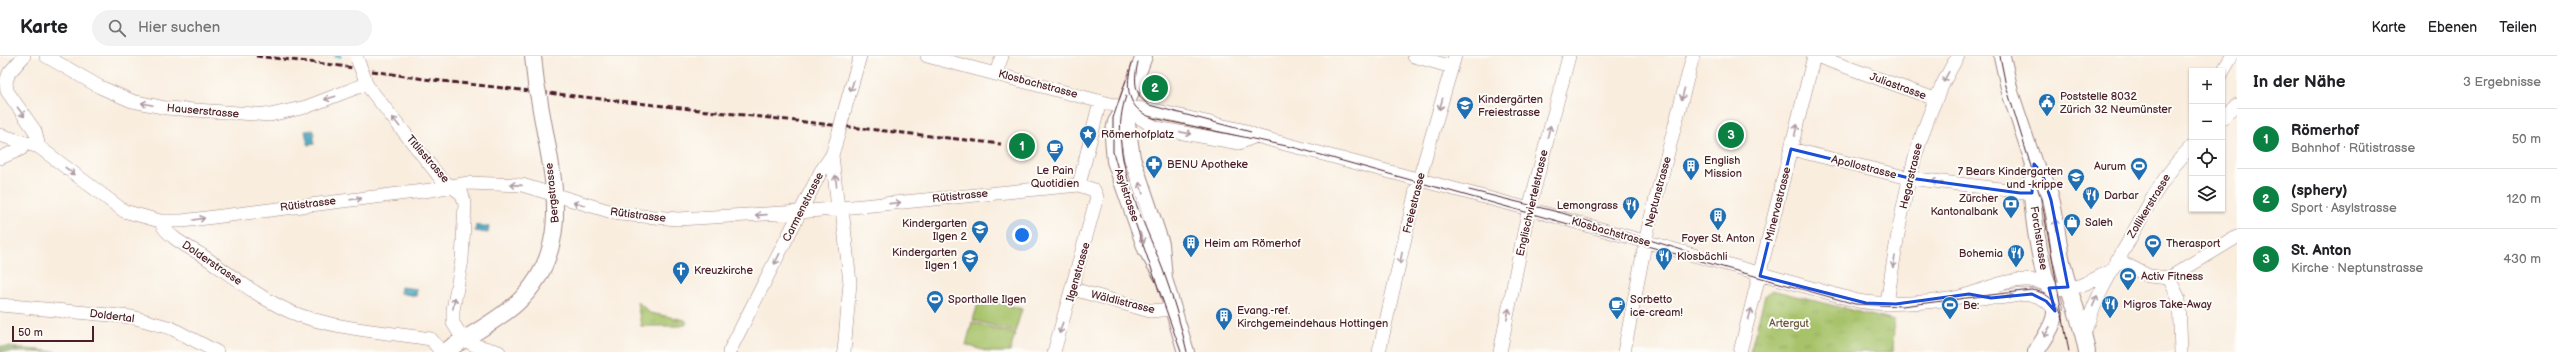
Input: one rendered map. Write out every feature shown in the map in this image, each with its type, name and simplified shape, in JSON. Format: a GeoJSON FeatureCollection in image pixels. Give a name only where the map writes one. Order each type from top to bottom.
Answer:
{"type":"FeatureCollection","features":[{"type":"Feature","properties":{"kind":"main road","name":"Bergstrasse"},"geometry":{"type":"LineString","coordinates":[[442,352],[463,340],[517,304],[534,285],[546,264],[553,247],[556,229],[554,195],[533,56]]}},
{"type":"Feature","properties":{"kind":"main road","name":"Asylstrasse"},"geometry":{"type":"LineString","coordinates":[[1144,56],[1125,108],[1132,158],[1161,244],[1164,279],[1186,352]]}},
{"type":"Feature","properties":{"kind":"main road","name":"Forchstrasse"},"geometry":{"type":"LineString","coordinates":[[2002,56],[2010,92],[2034,164],[2042,173],[2051,200],[2062,263],[2055,311]]}},
{"type":"Feature","properties":{"kind":"main road","name":"Forchstrasse"},"geometry":{"type":"LineString","coordinates":[[2034,164],[2032,176],[2033,193],[2041,258],[2059,287]]}},
{"type":"Feature","properties":{"kind":"main road"},"geometry":{"type":"LineString","coordinates":[[2059,287],[2079,313],[2087,352]]}},
{"type":"Feature","properties":{"kind":"main road"},"geometry":{"type":"LineString","coordinates":[[2036,352],[2051,324],[2055,311]]}},
{"type":"Feature","properties":{"kind":"street"},"geometry":{"type":"LineString","coordinates":[[24,56],[9,73],[6,82],[7,91],[35,131],[39,147]]}},
{"type":"Feature","properties":{"kind":"street","name":"Hauserstrasse"},"geometry":{"type":"LineString","coordinates":[[46,56],[100,87],[132,101],[166,108],[247,114],[278,114],[306,107],[365,80]]}},
{"type":"Feature","properties":{"kind":"street","name":"Carmenstrasse"},"geometry":{"type":"LineString","coordinates":[[729,352],[820,171],[832,155],[860,56]]}},
{"type":"Feature","properties":{"kind":"street","name":"Klosbachstrasse"},"geometry":{"type":"LineString","coordinates":[[927,56],[1125,108],[1160,111],[1242,130],[1256,136],[1529,209],[1760,276],[1846,299],[1887,304],[1969,294],[1989,286],[2029,280],[2059,287]]}},
{"type":"Feature","properties":{"kind":"street"},"geometry":{"type":"LineString","coordinates":[[996,73],[1002,56]]}},
{"type":"Feature","properties":{"kind":"street"},"geometry":{"type":"LineString","coordinates":[[1414,56],[1453,61]]}},
{"type":"Feature","properties":{"kind":"street","name":"Englischviertelstrasse"},"geometry":{"type":"LineString","coordinates":[[1500,352],[1529,209],[1569,56]]}},
{"type":"Feature","properties":{"kind":"street","name":"Neptunstrasse"},"geometry":{"type":"LineString","coordinates":[[1624,352],[1645,242],[1693,56]]}},
{"type":"Feature","properties":{"kind":"street","name":"Juliastrasse"},"geometry":{"type":"LineString","coordinates":[[1815,56],[1935,99]]}},
{"type":"Feature","properties":{"kind":"street","name":"Minervastrasse"},"geometry":{"type":"LineString","coordinates":[[1740,352],[1815,56]]}},
{"type":"Feature","properties":{"kind":"street","name":"Hegarstrasse"},"geometry":{"type":"LineString","coordinates":[[1887,304],[1909,178],[1920,139],[1935,99],[1958,56]]}},
{"type":"Feature","properties":{"kind":"street"},"geometry":{"type":"LineString","coordinates":[[2225,68],[2232,56]]}},
{"type":"Feature","properties":{"kind":"street","name":"Titlisstrasse"},"geometry":{"type":"LineString","coordinates":[[357,57],[365,80],[438,175],[462,194],[464,201],[462,260],[453,310],[454,323],[463,340]]}},
{"type":"Feature","properties":{"kind":"street","name":"Freiestrasse"},"geometry":{"type":"LineString","coordinates":[[1379,352],[1419,180],[1453,61]]}},
{"type":"Feature","properties":{"kind":"street"},"geometry":{"type":"LineString","coordinates":[[1079,185],[1100,101]]}},
{"type":"Feature","properties":{"kind":"street"},"geometry":{"type":"LineString","coordinates":[[0,134],[39,147],[124,211],[160,221]]}},
{"type":"Feature","properties":{"kind":"street"},"geometry":{"type":"LineString","coordinates":[[0,158],[21,149],[25,143]]}},
{"type":"Feature","properties":{"kind":"street","name":"Apollostrasse"},"geometry":{"type":"LineString","coordinates":[[1791,149],[1909,178],[2033,193]]}},
{"type":"Feature","properties":{"kind":"street","name":"Zollikerstrasse"},"geometry":{"type":"LineString","coordinates":[[2084,334],[2098,294],[2153,197],[2177,162],[2189,149]]}},
{"type":"Feature","properties":{"kind":"street"},"geometry":{"type":"LineString","coordinates":[[832,155],[850,283],[844,352]]}},
{"type":"Feature","properties":{"kind":"street","name":"Rütistrasse"},"geometry":{"type":"LineString","coordinates":[[160,221],[182,221],[468,183],[522,185],[598,209],[640,217],[678,219],[800,212],[1079,185],[1095,191]]}},
{"type":"Feature","properties":{"kind":"street","name":"Ilgenstrasse"},"geometry":{"type":"LineString","coordinates":[[1054,352],[1094,215],[1097,197],[1095,191]]}},
{"type":"Feature","properties":{"kind":"street","name":"Dolderstrasse"},"geometry":{"type":"LineString","coordinates":[[160,221],[163,228],[178,239],[276,304],[326,322],[431,339],[442,352]]}},
{"type":"Feature","properties":{"kind":"street"},"geometry":{"type":"LineString","coordinates":[[2059,287],[2084,285],[2115,265],[2146,275],[2169,278],[2237,238]]}},
{"type":"Feature","properties":{"kind":"street"},"geometry":{"type":"LineString","coordinates":[[2169,278],[2179,299],[2181,352]]}},
{"type":"Feature","properties":{"kind":"street","name":"Wäldlistrasse"},"geometry":{"type":"LineString","coordinates":[[1073,289],[1150,311],[1174,309]]}},
{"type":"Feature","properties":{"kind":"street","name":"Klosbachstrasse"},"geometry":{"type":"LineString","coordinates":[[1969,294],[1990,298],[2032,294],[2046,300],[2055,311]]}},
{"type":"Feature","properties":{"kind":"street","name":"Doldertal"},"geometry":{"type":"LineString","coordinates":[[0,304],[132,317],[171,328],[217,352]]}},
{"type":"Feature","properties":{"kind":"street"},"geometry":{"type":"LineString","coordinates":[[463,340],[474,345],[499,352]]}},
{"type":"Feature","properties":{"kind":"highlighted area"},"geometry":{"type":"Polygon","coordinates":[[[1791,149],[1909,178],[2020,193],[2032,193],[2034,164],[2042,173],[2051,200],[2068,287],[2049,288],[2055,311],[2046,301],[2032,294],[1991,298],[1969,294],[1896,304],[1866,303],[1760,276],[1791,149]]]}},
{"type":"Feature","properties":{"kind":"green space","name":"Artergut"},"geometry":{"type":"Polygon","coordinates":[[[1772,290],[1894,321],[1893,352],[1750,352],[1765,296],[1772,290]]]}},
{"type":"Feature","properties":{"kind":"green space"},"geometry":{"type":"Polygon","coordinates":[[[980,297],[1022,309],[1015,332],[973,320],[980,297]]]}},
{"type":"Feature","properties":{"kind":"green space"},"geometry":{"type":"Polygon","coordinates":[[[637,301],[650,313],[685,320],[687,323],[681,326],[641,326],[637,301]]]}},
{"type":"Feature","properties":{"kind":"green space"},"geometry":{"type":"Polygon","coordinates":[[[972,322],[1015,334],[1010,352],[989,352],[966,345],[972,322]]]}},
{"type":"Feature","properties":{"kind":"green space"},"geometry":{"type":"Polygon","coordinates":[[[0,346],[56,352],[0,352],[0,346]]]}},
{"type":"Feature","properties":{"kind":"water"},"geometry":{"type":"Polygon","coordinates":[[[314,130],[314,144],[308,145],[305,131],[314,130]]]}},
{"type":"Feature","properties":{"kind":"water"},"geometry":{"type":"Polygon","coordinates":[[[476,225],[489,227],[488,233],[475,231],[476,225]]]}},
{"type":"Feature","properties":{"kind":"water"},"geometry":{"type":"Polygon","coordinates":[[[401,287],[417,289],[416,296],[400,293],[401,287]]]}},
{"type":"Feature","properties":{"kind":"tram line"},"geometry":{"type":"LineString","coordinates":[[2000,56],[2006,86],[2042,202],[2069,352]]}},
{"type":"Feature","properties":{"kind":"tram line"},"geometry":{"type":"LineString","coordinates":[[1138,62],[1136,74],[1137,91],[1149,105],[1251,132]]}},
{"type":"Feature","properties":{"kind":"tram line"},"geometry":{"type":"LineString","coordinates":[[1132,63],[1128,88],[1130,95],[1137,109],[1153,118],[1296,148],[1855,304],[1902,306],[2031,290],[2043,293],[2052,299],[2059,308],[2063,320]]}},
{"type":"Feature","properties":{"kind":"tram line"},"geometry":{"type":"LineString","coordinates":[[1126,80],[1113,118],[1113,152],[1126,197],[1181,352]]}},
{"type":"Feature","properties":{"kind":"tram line"},"geometry":{"type":"LineString","coordinates":[[1126,96],[1121,118],[1121,140],[1124,163],[1137,207],[1170,290],[1187,352]]}},
{"type":"Feature","properties":{"kind":"tram line"},"geometry":{"type":"LineString","coordinates":[[1469,190],[1562,213],[1708,258]]}},
{"type":"Feature","properties":{"kind":"railway"},"geometry":{"type":"LineString","coordinates":[[256,56],[334,65],[424,79],[1001,144]]}},
{"type":"Feature","properties":{"kind":"place","name":"(sphery)"},"geometry":{"type":"Point","coordinates":[1155,88]}},
{"type":"Feature","properties":{"kind":"place","name":"Poststelle 8032 Zürich 32 Neumünster"},"geometry":{"type":"Point","coordinates":[2047,117]}},
{"type":"Feature","properties":{"kind":"place","name":"Kindergärten Freiestrasse"},"geometry":{"type":"Point","coordinates":[1465,120]}},
{"type":"Feature","properties":{"kind":"place","name":"St. Anton"},"geometry":{"type":"Point","coordinates":[1731,135]}},
{"type":"Feature","properties":{"kind":"place","name":"Römerhof"},"geometry":{"type":"Point","coordinates":[1022,146]}},
{"type":"Feature","properties":{"kind":"place","name":"Römerhofplatz"},"geometry":{"type":"Point","coordinates":[1088,149]}},
{"type":"Feature","properties":{"kind":"place","name":"Le Pain Quotidien"},"geometry":{"type":"Point","coordinates":[1055,163]}},
{"type":"Feature","properties":{"kind":"place","name":"BENU Apotheke"},"geometry":{"type":"Point","coordinates":[1154,179]}},
{"type":"Feature","properties":{"kind":"place","name":"English Mission"},"geometry":{"type":"Point","coordinates":[1691,181]}},
{"type":"Feature","properties":{"kind":"place","name":"Aurum"},"geometry":{"type":"Point","coordinates":[2139,181]}},
{"type":"Feature","properties":{"kind":"place","name":"7 Bears Kindergarten und -krippe"},"geometry":{"type":"Point","coordinates":[2076,192]}},
{"type":"Feature","properties":{"kind":"place","name":"Darbar"},"geometry":{"type":"Point","coordinates":[2091,210]}},
{"type":"Feature","properties":{"kind":"place","name":"Zürcher Kantonalbank"},"geometry":{"type":"Point","coordinates":[2011,219]}},
{"type":"Feature","properties":{"kind":"place","name":"Lemongrass"},"geometry":{"type":"Point","coordinates":[1631,220]}},
{"type":"Feature","properties":{"kind":"place","name":"Foyer St. Anton"},"geometry":{"type":"Point","coordinates":[1718,231]}},
{"type":"Feature","properties":{"kind":"place","name":"Saleh"},"geometry":{"type":"Point","coordinates":[2072,237]}},
{"type":"Feature","properties":{"kind":"place","name":"Kindergarten Ilgen 2"},"geometry":{"type":"Point","coordinates":[980,244]}},
{"type":"Feature","properties":{"kind":"place","name":"Heim am Römerhof"},"geometry":{"type":"Point","coordinates":[1191,258]}},
{"type":"Feature","properties":{"kind":"place","name":"Therasport"},"geometry":{"type":"Point","coordinates":[2153,258]}},
{"type":"Feature","properties":{"kind":"place","name":"Bohemia"},"geometry":{"type":"Point","coordinates":[2016,268]}},
{"type":"Feature","properties":{"kind":"place","name":"Klosbächli"},"geometry":{"type":"Point","coordinates":[1664,271]}},
{"type":"Feature","properties":{"kind":"place","name":"Kindergarten Ilgen 1"},"geometry":{"type":"Point","coordinates":[970,273]}},
{"type":"Feature","properties":{"kind":"place","name":"Kreuzkirche"},"geometry":{"type":"Point","coordinates":[681,285]}},
{"type":"Feature","properties":{"kind":"place","name":"Activ Fitness"},"geometry":{"type":"Point","coordinates":[2128,291]}},
{"type":"Feature","properties":{"kind":"place","name":"Sporthalle Ilgen"},"geometry":{"type":"Point","coordinates":[935,314]}},
{"type":"Feature","properties":{"kind":"place","name":"Migros Take-Away"},"geometry":{"type":"Point","coordinates":[2110,319]}},
{"type":"Feature","properties":{"kind":"place","name":"Sorbetto ice-cream!"},"geometry":{"type":"Point","coordinates":[1617,320]}},
{"type":"Feature","properties":{"kind":"place","name":"Be:"},"geometry":{"type":"Point","coordinates":[1950,320]}},
{"type":"Feature","properties":{"kind":"place","name":"Evang.-ref. Kirchgemeindehaus Hottingen"},"geometry":{"type":"Point","coordinates":[1224,331]}}]}
